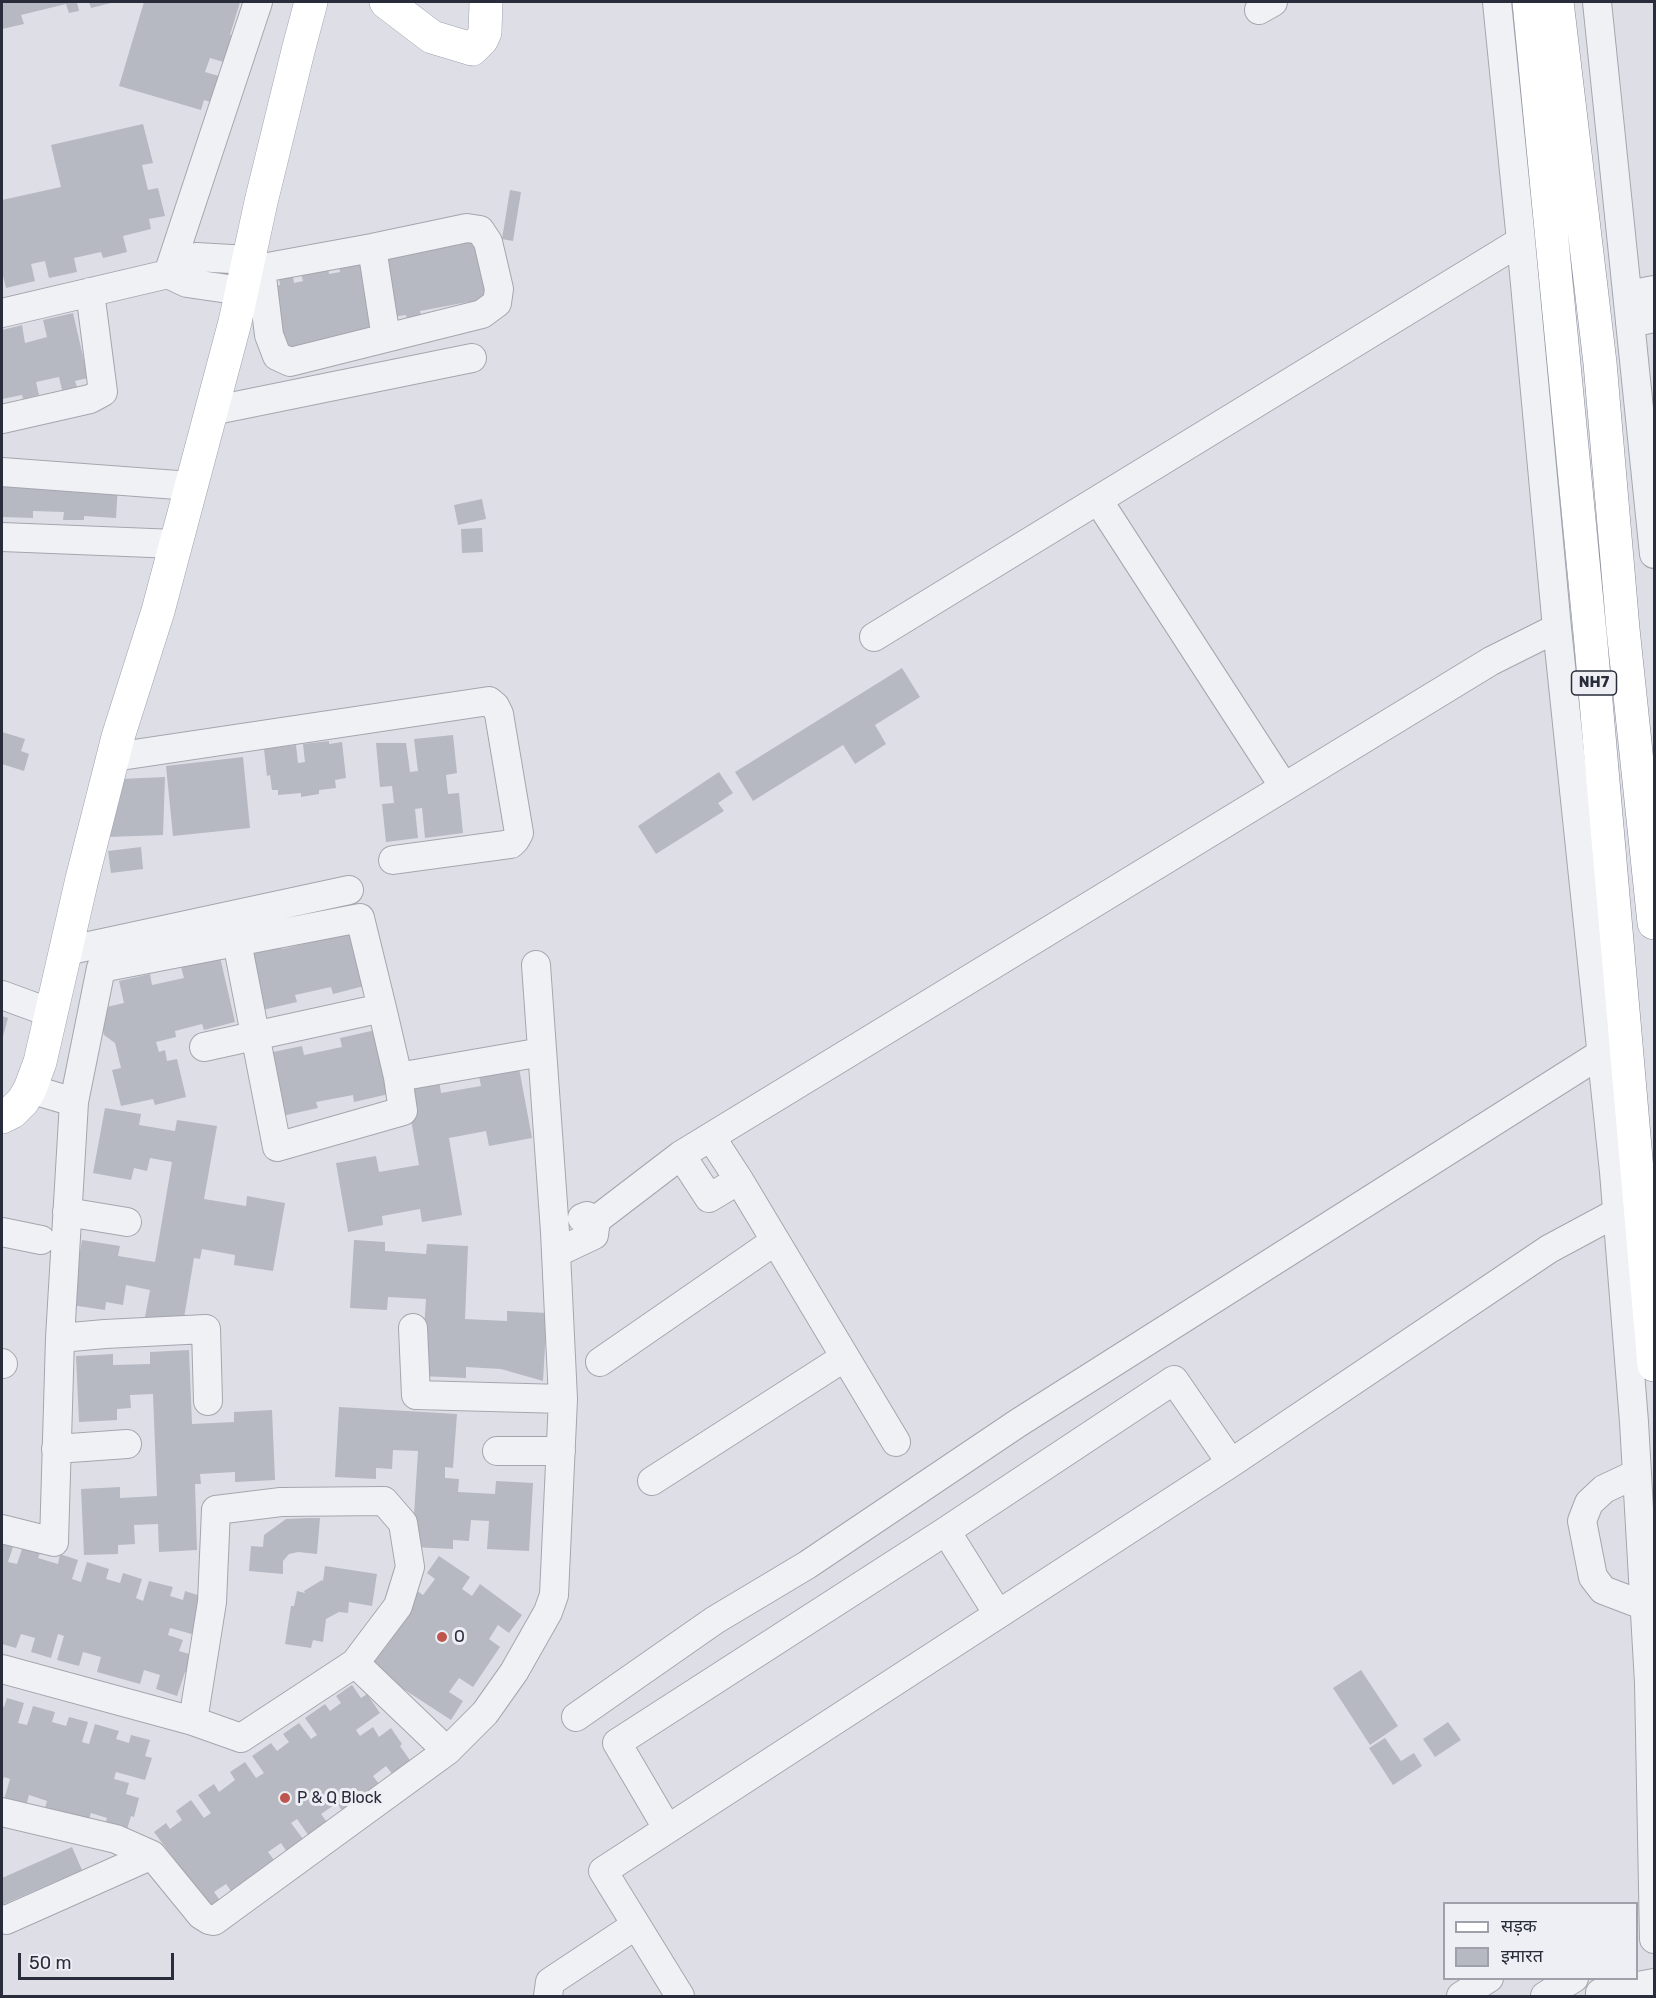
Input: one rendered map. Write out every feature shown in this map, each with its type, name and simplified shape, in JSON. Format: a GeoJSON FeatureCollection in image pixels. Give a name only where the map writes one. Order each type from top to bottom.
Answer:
{"type":"FeatureCollection","features":[{"type":"Feature","properties":{"kind":"main road"},"geometry":{"type":"LineString","coordinates":[[2,1117],[12,1112],[23,1101],[40,1062],[114,757],[176,544],[250,273],[295,62],[311,2]]}},
{"type":"Feature","properties":{"kind":"main road"},"geometry":{"type":"LineString","coordinates":[[386,2],[432,37],[472,49],[482,39],[485,32],[486,2]]}},
{"type":"Feature","properties":{"kind":"main road","name":"NH7"},"geometry":{"type":"LineString","coordinates":[[1529,2],[1591,644],[1654,1365]]}},
{"type":"Feature","properties":{"kind":"main road","name":"NH7"},"geometry":{"type":"LineString","coordinates":[[1557,2],[1600,363],[1623,629],[1654,923]]}},
{"type":"Feature","properties":{"kind":"street"},"geometry":{"type":"LineString","coordinates":[[168,274],[258,2]]}},
{"type":"Feature","properties":{"kind":"street"},"geometry":{"type":"LineString","coordinates":[[1497,2],[1557,628],[1612,1148],[1616,1213],[1644,1435],[1636,1474],[1649,1683],[1654,1939]]}},
{"type":"Feature","properties":{"kind":"street"},"geometry":{"type":"LineString","coordinates":[[1597,2],[1642,307],[1654,554]]}},
{"type":"Feature","properties":{"kind":"street"},"geometry":{"type":"LineString","coordinates":[[2,313],[168,274],[187,283],[250,273],[467,228],[480,230],[488,242],[499,289],[497,303],[482,314],[290,362],[277,356],[250,273]]}},
{"type":"Feature","properties":{"kind":"street"},"geometry":{"type":"LineString","coordinates":[[874,638],[1521,241]]}},
{"type":"Feature","properties":{"kind":"street"},"geometry":{"type":"LineString","coordinates":[[372,248],[386,338]]}},
{"type":"Feature","properties":{"kind":"street"},"geometry":{"type":"LineString","coordinates":[[2,419],[90,399],[103,392],[90,292]]}},
{"type":"Feature","properties":{"kind":"street"},"geometry":{"type":"LineString","coordinates":[[211,411],[472,358]]}},
{"type":"Feature","properties":{"kind":"street"},"geometry":{"type":"LineString","coordinates":[[2,472],[191,486]]}},
{"type":"Feature","properties":{"kind":"street"},"geometry":{"type":"LineString","coordinates":[[1098,500],[1284,787]]}},
{"type":"Feature","properties":{"kind":"street"},"geometry":{"type":"LineString","coordinates":[[2,537],[176,544]]}},
{"type":"Feature","properties":{"kind":"street"},"geometry":{"type":"LineString","coordinates":[[556,1242],[594,1235],[596,1220],[681,1155],[1491,661],[1557,628]]}},
{"type":"Feature","properties":{"kind":"street"},"geometry":{"type":"LineString","coordinates":[[114,757],[489,701],[499,714],[519,834],[511,844],[393,860]]}},
{"type":"Feature","properties":{"kind":"street"},"geometry":{"type":"LineString","coordinates":[[66,951],[349,890]]}},
{"type":"Feature","properties":{"kind":"street"},"geometry":{"type":"LineString","coordinates":[[2,1529],[54,1542],[60,1338],[74,1102],[101,968],[360,918],[398,1077],[403,1111],[277,1147],[237,942]]}},
{"type":"Feature","properties":{"kind":"street"},"geometry":{"type":"LineString","coordinates":[[2,1812],[116,1839],[152,1854],[201,1915],[214,1921],[447,1751],[485,1713],[514,1672],[548,1612],[554,1594],[563,1399],[556,1242],[536,965]]}},
{"type":"Feature","properties":{"kind":"street"},"geometry":{"type":"LineString","coordinates":[[2,995],[51,1012]]}},
{"type":"Feature","properties":{"kind":"street"},"geometry":{"type":"LineString","coordinates":[[204,1047],[382,1008]]}},
{"type":"Feature","properties":{"kind":"street"},"geometry":{"type":"LineString","coordinates":[[398,1077],[542,1052]]}},
{"type":"Feature","properties":{"kind":"street"},"geometry":{"type":"LineString","coordinates":[[576,1717],[715,1620],[807,1564],[1018,1423],[1602,1053]]}},
{"type":"Feature","properties":{"kind":"street"},"geometry":{"type":"LineString","coordinates":[[30,1089],[74,1102]]}},
{"type":"Feature","properties":{"kind":"street"},"geometry":{"type":"LineString","coordinates":[[711,1137],[896,1442]]}},
{"type":"Feature","properties":{"kind":"street"},"geometry":{"type":"LineString","coordinates":[[681,1155],[709,1198],[739,1180]]}},
{"type":"Feature","properties":{"kind":"street"},"geometry":{"type":"LineString","coordinates":[[67,1212],[127,1222]]}},
{"type":"Feature","properties":{"kind":"street"},"geometry":{"type":"LineString","coordinates":[[680,1996],[603,1871],[1231,1463],[1549,1249],[1616,1213]]}},
{"type":"Feature","properties":{"kind":"street"},"geometry":{"type":"LineString","coordinates":[[2,1232],[41,1240]]}},
{"type":"Feature","properties":{"kind":"street"},"geometry":{"type":"LineString","coordinates":[[600,1362],[776,1241]]}},
{"type":"Feature","properties":{"kind":"street"},"geometry":{"type":"LineString","coordinates":[[413,1328],[416,1395],[563,1399]]}},
{"type":"Feature","properties":{"kind":"street"},"geometry":{"type":"LineString","coordinates":[[60,1338],[206,1329],[208,1401]]}},
{"type":"Feature","properties":{"kind":"street"},"geometry":{"type":"LineString","coordinates":[[652,1481],[845,1357]]}},
{"type":"Feature","properties":{"kind":"street"},"geometry":{"type":"LineString","coordinates":[[667,1828],[617,1743],[1174,1380],[1231,1463]]}},
{"type":"Feature","properties":{"kind":"street"},"geometry":{"type":"LineString","coordinates":[[57,1449],[127,1444]]}},
{"type":"Feature","properties":{"kind":"street"},"geometry":{"type":"LineString","coordinates":[[496,1451],[561,1451]]}},
{"type":"Feature","properties":{"kind":"street"},"geometry":{"type":"LineString","coordinates":[[1636,1474],[1604,1489],[1589,1503],[1582,1521],[1593,1577],[1603,1590],[1644,1606]]}},
{"type":"Feature","properties":{"kind":"street"},"geometry":{"type":"LineString","coordinates":[[2,1669],[194,1721],[241,1738],[355,1663],[398,1606],[410,1567],[403,1523],[384,1501],[281,1502],[216,1510],[212,1602],[194,1721]]}},
{"type":"Feature","properties":{"kind":"street"},"geometry":{"type":"LineString","coordinates":[[945,1531],[998,1614]]}},
{"type":"Feature","properties":{"kind":"street"},"geometry":{"type":"LineString","coordinates":[[355,1663],[447,1751]]}},
{"type":"Feature","properties":{"kind":"street"},"geometry":{"type":"LineString","coordinates":[[2,1919],[6,1920],[152,1854]]}},
{"type":"Feature","properties":{"kind":"street"},"geometry":{"type":"LineString","coordinates":[[548,1996],[550,1982],[636,1925]]}},
{"type":"Feature","properties":{"kind":"street"},"geometry":{"type":"LineString","coordinates":[[1461,1996],[1486,1980]]}},
{"type":"Feature","properties":{"kind":"street"},"geometry":{"type":"LineString","coordinates":[[1545,1996],[1571,1980]]}},
{"type":"Feature","properties":{"kind":"street"},"geometry":{"type":"LineString","coordinates":[[1599,1989],[1654,1983]]}},
{"type":"Feature","properties":{"kind":"building"},"geometry":{"type":"Polygon","coordinates":[[[2,2],[77,2],[79,11],[69,13],[66,4],[21,15],[24,24],[2,29],[2,2]]]}},
{"type":"Feature","properties":{"kind":"building"},"geometry":{"type":"Polygon","coordinates":[[[89,2],[115,2],[91,8],[89,2]]]}},
{"type":"Feature","properties":{"kind":"building"},"geometry":{"type":"Polygon","coordinates":[[[144,2],[240,2],[230,35],[238,37],[230,64],[210,58],[205,72],[226,78],[218,104],[204,100],[201,110],[119,86],[144,2]]]}},
{"type":"Feature","properties":{"kind":"building"},"geometry":{"type":"Polygon","coordinates":[[[143,124],[153,163],[142,165],[148,190],[158,188],[165,216],[149,219],[151,229],[123,236],[127,252],[103,258],[101,252],[74,258],[77,272],[49,278],[45,261],[31,264],[35,281],[6,288],[2,277],[2,200],[61,187],[51,145],[143,124]]]}},
{"type":"Feature","properties":{"kind":"building"},"geometry":{"type":"Polygon","coordinates":[[[510,190],[521,192],[513,241],[502,239],[510,190]]]}},
{"type":"Feature","properties":{"kind":"building"},"geometry":{"type":"Polygon","coordinates":[[[477,231],[489,300],[469,309],[468,302],[420,311],[422,319],[407,321],[406,315],[392,317],[380,257],[477,231]]]}},
{"type":"Feature","properties":{"kind":"building"},"geometry":{"type":"Polygon","coordinates":[[[365,260],[380,329],[284,351],[270,287],[280,285],[279,279],[293,276],[294,283],[303,281],[301,274],[328,268],[329,274],[340,272],[339,266],[365,260]]]}},
{"type":"Feature","properties":{"kind":"building"},"geometry":{"type":"Polygon","coordinates":[[[73,313],[88,378],[75,381],[77,387],[62,390],[59,377],[36,382],[39,395],[23,399],[22,395],[2,399],[2,330],[22,325],[25,343],[47,337],[43,320],[73,313]]]}},
{"type":"Feature","properties":{"kind":"building"},"geometry":{"type":"Polygon","coordinates":[[[2,479],[118,484],[116,518],[84,516],[84,520],[63,520],[64,512],[33,511],[33,518],[2,517],[2,479]]]}},
{"type":"Feature","properties":{"kind":"building"},"geometry":{"type":"Polygon","coordinates":[[[482,499],[486,519],[458,525],[454,505],[482,499]]]}},
{"type":"Feature","properties":{"kind":"building"},"geometry":{"type":"Polygon","coordinates":[[[482,528],[483,552],[462,553],[461,529],[482,528]]]}},
{"type":"Feature","properties":{"kind":"building"},"geometry":{"type":"Polygon","coordinates":[[[902,668],[920,697],[875,725],[886,744],[855,764],[843,745],[753,801],[735,772],[902,668]]]}},
{"type":"Feature","properties":{"kind":"building"},"geometry":{"type":"Polygon","coordinates":[[[2,732],[25,739],[21,751],[29,754],[24,771],[2,764],[2,732]]]}},
{"type":"Feature","properties":{"kind":"building"},"geometry":{"type":"Polygon","coordinates":[[[453,735],[457,773],[446,775],[448,794],[459,793],[463,833],[425,838],[422,808],[415,809],[418,838],[386,842],[382,804],[394,803],[392,786],[380,787],[376,743],[406,743],[410,772],[418,771],[414,739],[453,735]]]}},
{"type":"Feature","properties":{"kind":"building"},"geometry":{"type":"Polygon","coordinates":[[[329,741],[329,744],[342,742],[346,778],[335,780],[336,788],[319,790],[319,794],[301,797],[301,793],[278,795],[278,790],[272,790],[270,775],[267,776],[264,749],[296,745],[298,763],[305,762],[303,744],[329,741]]]}},
{"type":"Feature","properties":{"kind":"building"},"geometry":{"type":"Polygon","coordinates":[[[243,757],[250,828],[173,836],[166,766],[243,757]]]}},
{"type":"Feature","properties":{"kind":"building"},"geometry":{"type":"Polygon","coordinates":[[[719,772],[733,793],[718,803],[724,811],[656,854],[638,826],[719,772]]]}},
{"type":"Feature","properties":{"kind":"building"},"geometry":{"type":"Polygon","coordinates":[[[165,777],[163,835],[109,837],[120,779],[165,777]]]}},
{"type":"Feature","properties":{"kind":"building"},"geometry":{"type":"Polygon","coordinates":[[[141,847],[143,869],[111,873],[108,851],[141,847]]]}},
{"type":"Feature","properties":{"kind":"building"},"geometry":{"type":"Polygon","coordinates":[[[353,922],[368,985],[333,994],[331,987],[295,995],[297,1002],[258,1011],[244,949],[280,940],[282,949],[320,940],[353,922]]]}},
{"type":"Feature","properties":{"kind":"building"},"geometry":{"type":"Polygon","coordinates":[[[220,957],[235,1022],[204,1030],[202,1024],[175,1031],[176,1037],[156,1042],[159,1052],[165,1050],[167,1061],[177,1059],[186,1097],[155,1105],[153,1099],[121,1106],[112,1070],[121,1068],[115,1043],[104,1035],[98,1009],[124,1003],[119,981],[150,974],[152,985],[184,978],[181,967],[220,957]]]}},
{"type":"Feature","properties":{"kind":"building"},"geometry":{"type":"Polygon","coordinates":[[[2,1016],[8,1018],[2,1040],[2,1016]]]}},
{"type":"Feature","properties":{"kind":"building"},"geometry":{"type":"Polygon","coordinates":[[[380,1029],[393,1093],[354,1102],[353,1095],[316,1102],[318,1108],[282,1116],[268,1053],[302,1046],[304,1055],[342,1047],[340,1038],[380,1029]]]}},
{"type":"Feature","properties":{"kind":"building"},"geometry":{"type":"Polygon","coordinates":[[[519,1068],[532,1138],[489,1146],[486,1131],[449,1138],[462,1215],[422,1222],[420,1209],[382,1216],[383,1225],[348,1232],[336,1163],[376,1156],[379,1172],[419,1165],[405,1086],[439,1080],[441,1093],[481,1086],[479,1076],[519,1068]]]}},
{"type":"Feature","properties":{"kind":"building"},"geometry":{"type":"Polygon","coordinates":[[[105,1108],[141,1114],[139,1125],[175,1131],[177,1120],[217,1126],[204,1199],[246,1206],[247,1196],[285,1203],[273,1271],[234,1265],[235,1255],[202,1249],[200,1259],[194,1258],[183,1324],[145,1317],[150,1290],[126,1285],[123,1305],[106,1302],[105,1310],[71,1305],[82,1240],[120,1246],[118,1256],[155,1262],[172,1162],[150,1158],[147,1171],[134,1168],[131,1180],[93,1173],[105,1108]]]}},
{"type":"Feature","properties":{"kind":"building"},"geometry":{"type":"Polygon","coordinates":[[[354,1240],[385,1242],[385,1251],[426,1254],[427,1244],[468,1246],[465,1319],[507,1321],[507,1311],[547,1313],[543,1381],[501,1369],[466,1367],[466,1378],[421,1376],[426,1299],[388,1297],[387,1310],[350,1308],[354,1240]]]}},
{"type":"Feature","properties":{"kind":"building"},"geometry":{"type":"Polygon","coordinates":[[[189,1350],[192,1424],[234,1422],[234,1412],[272,1410],[275,1480],[235,1482],[235,1472],[200,1474],[201,1484],[195,1484],[197,1550],[159,1552],[158,1524],[134,1525],[135,1544],[118,1545],[118,1554],[84,1555],[81,1489],[120,1487],[120,1498],[157,1496],[153,1394],[130,1395],[131,1408],[117,1409],[117,1420],[79,1422],[76,1356],[113,1354],[113,1365],[150,1364],[150,1352],[189,1350]]]}},
{"type":"Feature","properties":{"kind":"building"},"geometry":{"type":"Polygon","coordinates":[[[339,1407],[457,1414],[453,1468],[445,1467],[445,1478],[459,1479],[458,1492],[495,1494],[496,1481],[533,1483],[529,1551],[487,1549],[489,1521],[471,1520],[469,1541],[453,1540],[453,1549],[412,1547],[418,1451],[393,1450],[392,1469],[376,1468],[376,1479],[335,1477],[339,1407]]]}},
{"type":"Feature","properties":{"kind":"building"},"geometry":{"type":"Polygon","coordinates":[[[320,1518],[317,1554],[298,1552],[289,1554],[283,1561],[283,1574],[249,1571],[251,1546],[263,1547],[264,1535],[286,1519],[320,1518]]]}},
{"type":"Feature","properties":{"kind":"building"},"geometry":{"type":"Polygon","coordinates":[[[2,1537],[15,1541],[8,1562],[17,1564],[24,1543],[42,1548],[38,1558],[58,1564],[60,1554],[78,1560],[72,1579],[81,1582],[87,1562],[109,1569],[106,1579],[120,1583],[123,1573],[142,1579],[136,1598],[143,1601],[149,1581],[173,1587],[170,1596],[183,1600],[185,1591],[204,1597],[199,1636],[170,1628],[168,1635],[183,1640],[179,1651],[193,1655],[188,1674],[185,1672],[177,1696],[156,1689],[160,1675],[144,1670],[140,1684],[97,1672],[101,1657],[83,1652],[79,1666],[57,1660],[64,1636],[58,1634],[51,1658],[31,1652],[35,1638],[21,1634],[16,1648],[2,1644],[2,1537]]]}},
{"type":"Feature","properties":{"kind":"building","name":"O"},"geometry":{"type":"Polygon","coordinates":[[[439,1556],[470,1577],[462,1589],[472,1596],[480,1584],[522,1615],[509,1633],[498,1625],[489,1639],[500,1647],[473,1687],[459,1678],[449,1692],[463,1701],[451,1720],[365,1664],[379,1645],[384,1649],[395,1634],[416,1590],[423,1595],[435,1579],[427,1573],[439,1556]]]}},
{"type":"Feature","properties":{"kind":"building"},"geometry":{"type":"Polygon","coordinates":[[[325,1566],[377,1574],[372,1606],[349,1602],[348,1613],[339,1612],[326,1619],[323,1642],[313,1640],[311,1648],[285,1644],[291,1606],[294,1606],[297,1591],[305,1593],[304,1591],[323,1581],[325,1566]]]}},
{"type":"Feature","properties":{"kind":"building"},"geometry":{"type":"Polygon","coordinates":[[[1361,1670],[1398,1726],[1370,1745],[1333,1688],[1361,1670]]]}},
{"type":"Feature","properties":{"kind":"building","name":"P & Q Block"},"geometry":{"type":"Polygon","coordinates":[[[352,1685],[361,1698],[367,1694],[380,1713],[356,1730],[360,1736],[373,1727],[379,1737],[391,1728],[414,1766],[396,1779],[386,1766],[373,1776],[382,1788],[345,1815],[337,1803],[321,1814],[330,1826],[311,1839],[297,1819],[291,1823],[306,1843],[289,1855],[281,1843],[268,1852],[277,1864],[234,1895],[226,1884],[214,1892],[222,1903],[213,1911],[154,1832],[166,1823],[170,1829],[182,1820],[176,1811],[191,1800],[204,1818],[211,1813],[198,1795],[214,1784],[219,1792],[235,1780],[230,1772],[245,1762],[256,1778],[264,1773],[252,1756],[271,1743],[277,1751],[289,1742],[283,1734],[299,1723],[311,1739],[317,1735],[305,1718],[325,1704],[330,1711],[341,1703],[336,1696],[352,1685]]]}},
{"type":"Feature","properties":{"kind":"building"},"geometry":{"type":"Polygon","coordinates":[[[7,1698],[24,1703],[18,1723],[27,1725],[33,1706],[55,1712],[52,1722],[66,1726],[69,1717],[88,1722],[82,1742],[89,1744],[95,1724],[119,1731],[116,1739],[129,1743],[131,1735],[150,1740],[145,1756],[152,1758],[145,1780],[116,1772],[114,1779],[129,1783],[126,1794],[139,1798],[134,1817],[131,1816],[124,1839],[102,1833],[107,1818],[91,1813],[86,1828],[43,1815],[47,1801],[29,1795],[25,1810],[3,1803],[10,1779],[4,1777],[2,1783],[2,1706],[4,1707],[7,1698]]]}},
{"type":"Feature","properties":{"kind":"building"},"geometry":{"type":"Polygon","coordinates":[[[1448,1722],[1461,1740],[1435,1757],[1423,1739],[1448,1722]]]}},
{"type":"Feature","properties":{"kind":"building"},"geometry":{"type":"Polygon","coordinates":[[[1385,1738],[1401,1761],[1414,1753],[1422,1766],[1393,1785],[1369,1748],[1385,1738]]]}},
{"type":"Feature","properties":{"kind":"building"},"geometry":{"type":"Polygon","coordinates":[[[72,1847],[82,1870],[2,1905],[2,1878],[72,1847]]]}},
{"type":"Feature","properties":{"kind":"place","name":"O"},"geometry":{"type":"Point","coordinates":[442,1637]}},
{"type":"Feature","properties":{"kind":"place","name":"P & Q Block"},"geometry":{"type":"Point","coordinates":[285,1798]}}]}
